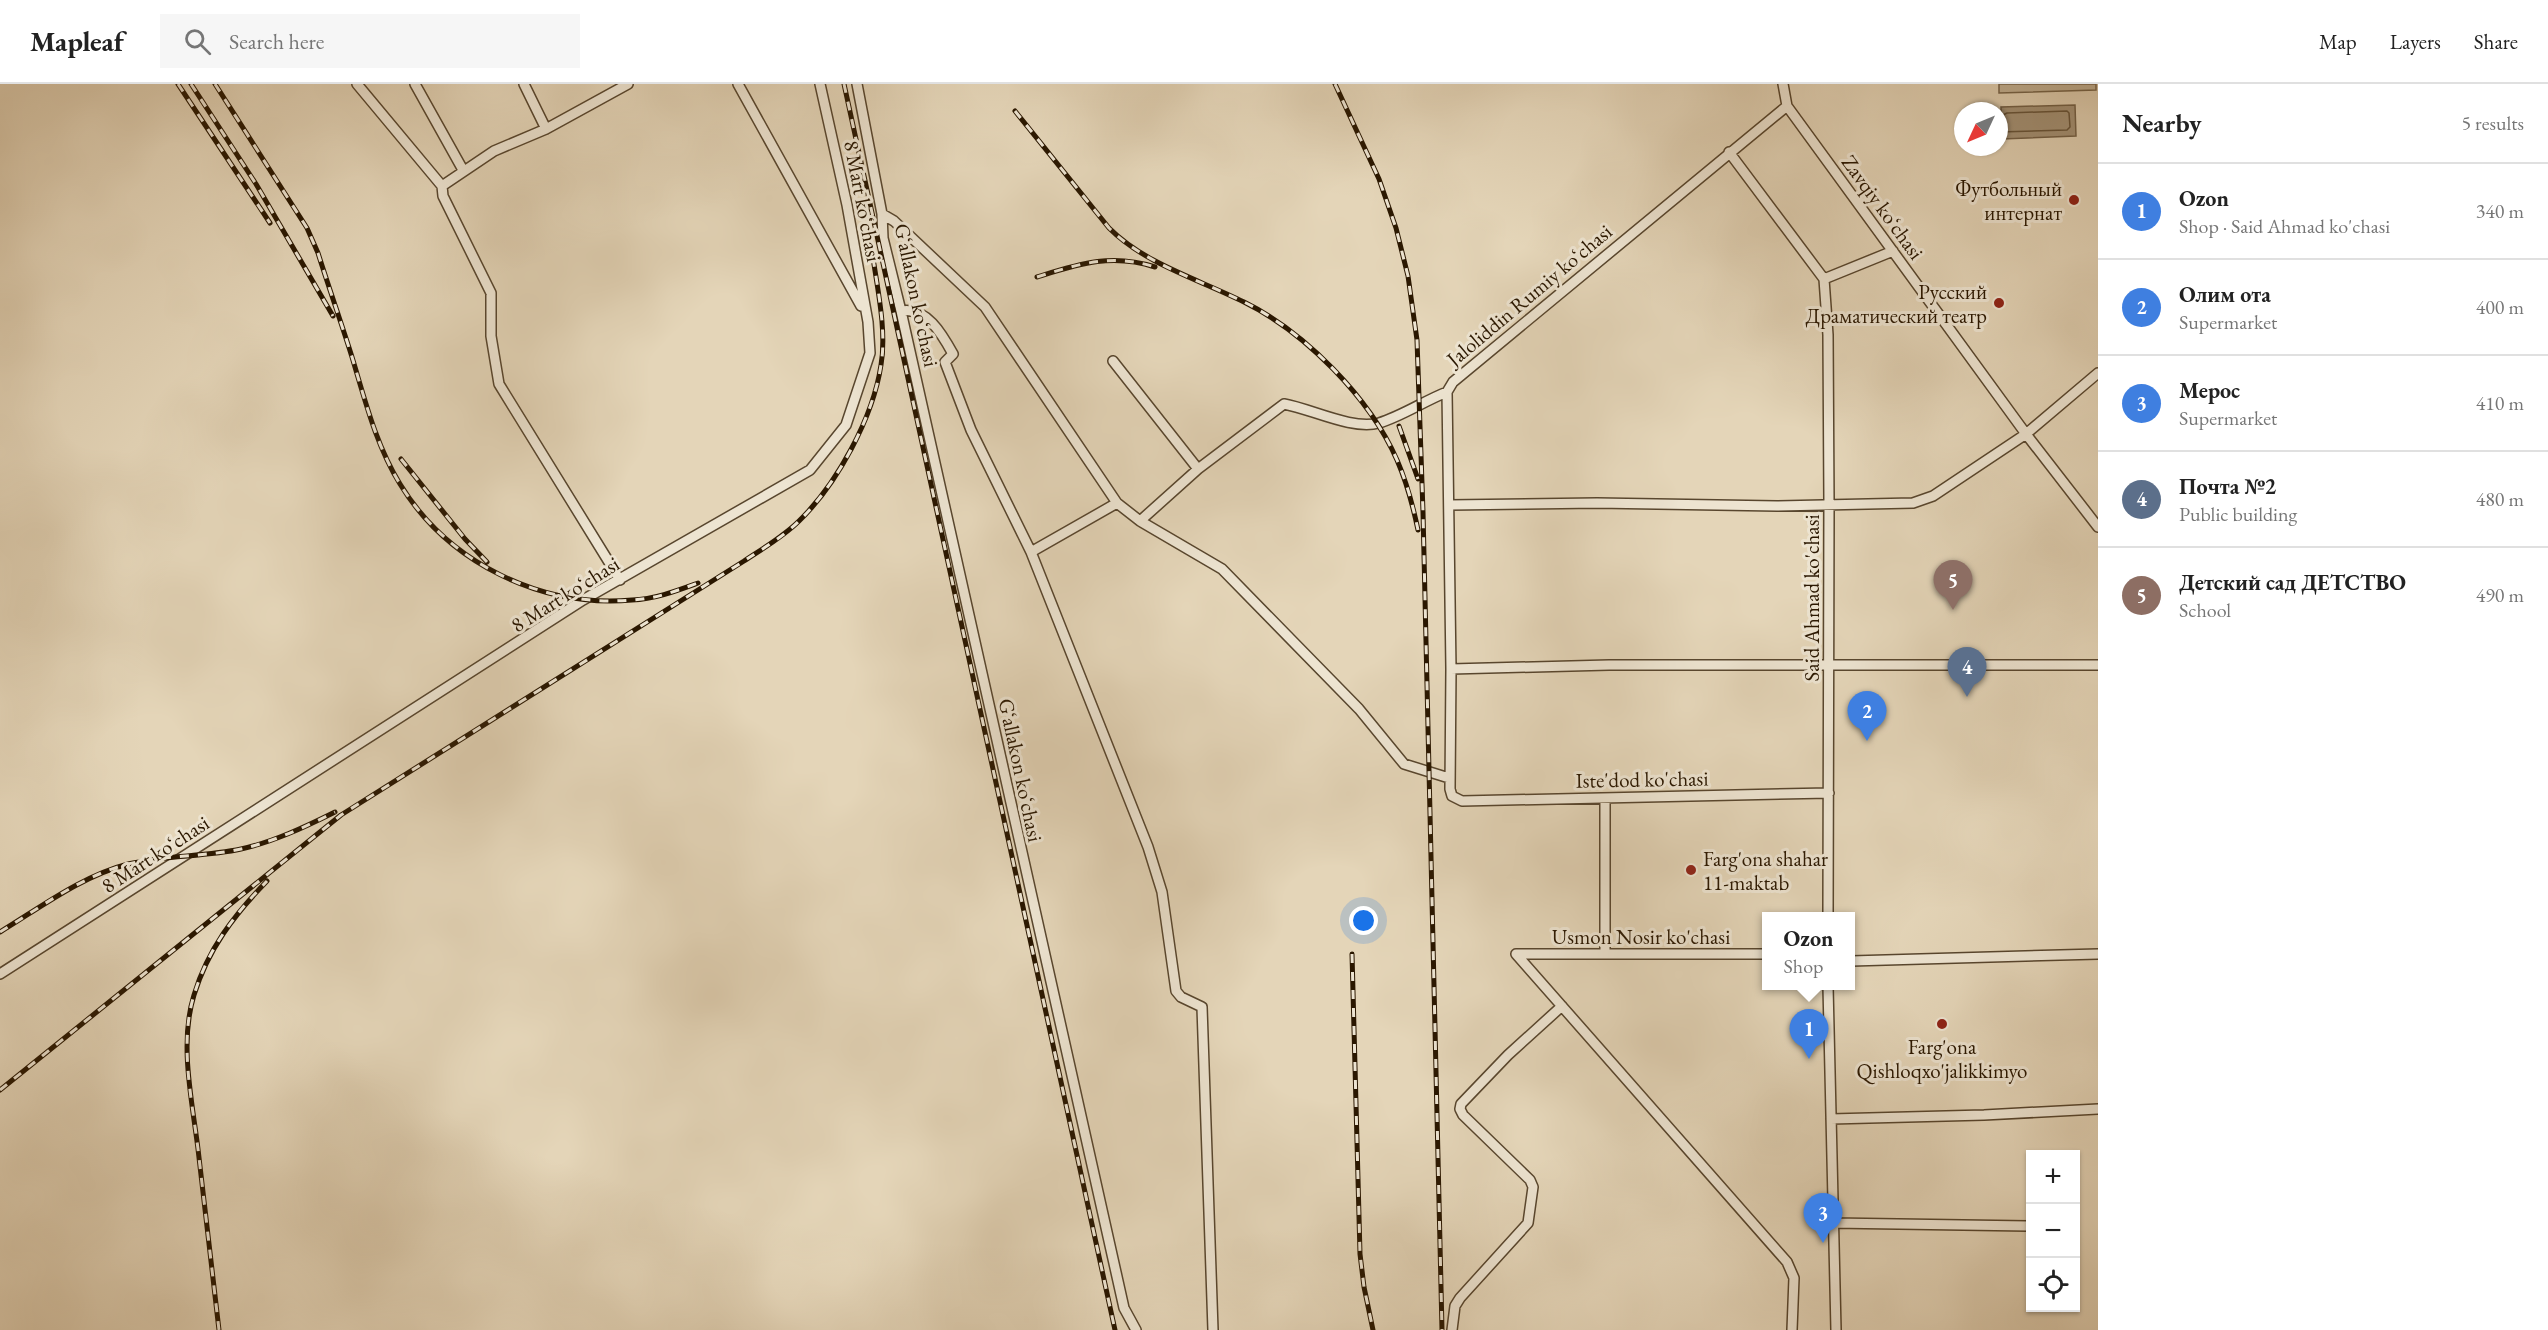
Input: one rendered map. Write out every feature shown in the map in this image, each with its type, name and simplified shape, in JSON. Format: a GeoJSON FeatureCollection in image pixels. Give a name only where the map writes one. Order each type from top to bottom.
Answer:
{"type":"FeatureCollection","features":[{"type":"Feature","properties":{"kind":"street"},"geometry":{"type":"LineString","coordinates":[[357,84],[442,186],[442,196],[491,293],[491,336],[499,384],[620,580]]}},
{"type":"Feature","properties":{"kind":"street"},"geometry":{"type":"LineString","coordinates":[[415,84],[463,170]]}},
{"type":"Feature","properties":{"kind":"street"},"geometry":{"type":"LineString","coordinates":[[524,84],[546,129]]}},
{"type":"Feature","properties":{"kind":"street"},"geometry":{"type":"LineString","coordinates":[[442,186],[463,170],[494,152],[546,129],[628,84]]}},
{"type":"Feature","properties":{"kind":"street"},"geometry":{"type":"LineString","coordinates":[[738,84],[866,314]]}},
{"type":"Feature","properties":{"kind":"street","name":"8 Mart koʻchasi"},"geometry":{"type":"LineString","coordinates":[[0,974],[583,600],[810,470],[846,425],[870,353],[866,314],[847,205],[820,84]]}},
{"type":"Feature","properties":{"kind":"street","name":"Gʻallakon koʻchasi"},"geometry":{"type":"LineString","coordinates":[[857,84],[882,214],[883,238],[1124,1308],[1136,1330]]}},
{"type":"Feature","properties":{"kind":"street","name":"Zavqiy koʻchasi"},"geometry":{"type":"LineString","coordinates":[[1783,84],[1787,106],[2026,434],[2098,527]]}},
{"type":"Feature","properties":{"kind":"street","name":"Jaloliddin Rumiy koʻchasi"},"geometry":{"type":"LineString","coordinates":[[1456,800],[1450,789],[1449,778],[1451,669],[1447,392],[1453,382],[1787,106]]}},
{"type":"Feature","properties":{"kind":"street"},"geometry":{"type":"LineString","coordinates":[[1729,152],[1824,279],[1893,251]]}},
{"type":"Feature","properties":{"kind":"street"},"geometry":{"type":"LineString","coordinates":[[882,214],[894,221],[985,307],[1117,503],[1140,521],[1222,568],[1359,709],[1404,764],[1449,778]]}},
{"type":"Feature","properties":{"kind":"street","name":"Said Ahmad ko'chasi"},"geometry":{"type":"LineString","coordinates":[[1824,279],[1828,335],[1830,665],[1828,912]]}},
{"type":"Feature","properties":{"kind":"street"},"geometry":{"type":"LineString","coordinates":[[901,311],[913,310],[922,314],[951,350],[953,356],[946,361],[946,364],[960,407],[1031,552],[1148,847],[1162,892],[1176,991],[1181,997],[1202,1007],[1213,1330]]}},
{"type":"Feature","properties":{"kind":"street"},"geometry":{"type":"LineString","coordinates":[[1113,361],[1198,469]]}},
{"type":"Feature","properties":{"kind":"street"},"geometry":{"type":"LineString","coordinates":[[1450,505],[1598,503],[1777,506],[1913,503],[1933,496],[2026,434],[2098,374]]}},
{"type":"Feature","properties":{"kind":"street"},"geometry":{"type":"LineString","coordinates":[[1140,521],[1198,469],[1284,404],[1308,408],[1335,419],[1355,423],[1377,423],[1447,392]]}},
{"type":"Feature","properties":{"kind":"street"},"geometry":{"type":"LineString","coordinates":[[1031,552],[1117,503]]}},
{"type":"Feature","properties":{"kind":"street"},"geometry":{"type":"LineString","coordinates":[[1451,669],[1516,669],[1576,665],[2098,665]]}},
{"type":"Feature","properties":{"kind":"street","name":"Iste'dod ko'chasi"},"geometry":{"type":"LineString","coordinates":[[1456,800],[1829,793]]}},
{"type":"Feature","properties":{"kind":"street"},"geometry":{"type":"LineString","coordinates":[[1605,798],[1605,954]]}},
{"type":"Feature","properties":{"kind":"street","name":"Usmon Nosir ko'chasi"},"geometry":{"type":"LineString","coordinates":[[1562,1006],[1516,954],[1762,954]]}},
{"type":"Feature","properties":{"kind":"street"},"geometry":{"type":"LineString","coordinates":[[1855,961],[2098,954]]}},
{"type":"Feature","properties":{"kind":"street"},"geometry":{"type":"LineString","coordinates":[[1828,990],[1836,1330]]}},
{"type":"Feature","properties":{"kind":"street"},"geometry":{"type":"LineString","coordinates":[[1452,1330],[1455,1306],[1460,1298],[1528,1223],[1533,1187],[1530,1180],[1463,1115],[1460,1110],[1461,1104],[1508,1055],[1562,1006],[1787,1262],[1794,1278],[1792,1330]]}},
{"type":"Feature","properties":{"kind":"street"},"geometry":{"type":"LineString","coordinates":[[1831,1119],[2098,1109]]}},
{"type":"Feature","properties":{"kind":"street"},"geometry":{"type":"LineString","coordinates":[[1833,1223],[2026,1226]]}},
{"type":"Feature","properties":{"kind":"shaded area"},"geometry":{"type":"Polygon","coordinates":[[[1999,84],[2096,84],[2096,90],[1999,93],[1999,84]]]}},
{"type":"Feature","properties":{"kind":"water"},"geometry":{"type":"Polygon","coordinates":[[[2075,105],[2076,136],[2008,139],[2008,107],[2075,105]]]}},
{"type":"Feature","properties":{"kind":"railway"},"geometry":{"type":"LineString","coordinates":[[178,84],[270,223]]}},
{"type":"Feature","properties":{"kind":"railway"},"geometry":{"type":"LineString","coordinates":[[191,84],[256,184],[333,316]]}},
{"type":"Feature","properties":{"kind":"railway"},"geometry":{"type":"LineString","coordinates":[[215,84],[307,228],[318,253],[384,454],[400,484],[420,512],[444,537],[471,558],[500,575],[531,588],[564,596],[598,601],[641,599],[698,583]]}},
{"type":"Feature","properties":{"kind":"railway"},"geometry":{"type":"LineString","coordinates":[[844,84],[1115,1330]]}},
{"type":"Feature","properties":{"kind":"railway"},"geometry":{"type":"LineString","coordinates":[[1335,84],[1379,179],[1396,228],[1408,276],[1417,340],[1442,1330]]}},
{"type":"Feature","properties":{"kind":"railway"},"geometry":{"type":"LineString","coordinates":[[1015,111],[1109,228],[1123,241],[1155,261],[1267,315],[1290,331],[1333,369],[1370,413],[1385,437],[1404,477],[1418,530]]}},
{"type":"Feature","properties":{"kind":"railway"},"geometry":{"type":"LineString","coordinates":[[0,1090],[341,815],[744,561],[793,527],[813,506],[840,469],[862,428],[877,385],[883,352],[883,337],[872,251]]}},
{"type":"Feature","properties":{"kind":"railway"},"geometry":{"type":"LineString","coordinates":[[1037,277],[1095,262],[1124,261],[1155,267]]}},
{"type":"Feature","properties":{"kind":"railway"},"geometry":{"type":"LineString","coordinates":[[1399,426],[1418,479]]}},
{"type":"Feature","properties":{"kind":"railway"},"geometry":{"type":"LineString","coordinates":[[401,459],[465,539],[487,562]]}},
{"type":"Feature","properties":{"kind":"railway"},"geometry":{"type":"LineString","coordinates":[[0,932],[62,893],[111,869],[142,861],[227,852],[253,846],[289,834],[335,812]]}},
{"type":"Feature","properties":{"kind":"railway"},"geometry":{"type":"LineString","coordinates":[[219,1330],[190,1091],[187,1032],[194,995],[207,963],[233,920],[267,881]]}},
{"type":"Feature","properties":{"kind":"railway"},"geometry":{"type":"LineString","coordinates":[[1352,954],[1360,1254],[1373,1330]]}},
{"type":"Feature","properties":{"kind":"place","name":"Футбольный интернат"},"geometry":{"type":"Point","coordinates":[2074,200]}},
{"type":"Feature","properties":{"kind":"place","name":"Русский Драматический театр"},"geometry":{"type":"Point","coordinates":[1999,303]}},
{"type":"Feature","properties":{"kind":"place","name":"Детский сад ДЕТСТВО"},"geometry":{"type":"Point","coordinates":[1953,610]}},
{"type":"Feature","properties":{"kind":"place","name":"Почта №2"},"geometry":{"type":"Point","coordinates":[1967,697]}},
{"type":"Feature","properties":{"kind":"place","name":"Олим ота"},"geometry":{"type":"Point","coordinates":[1867,741]}},
{"type":"Feature","properties":{"kind":"place","name":"Farg'ona shahar 11-maktab"},"geometry":{"type":"Point","coordinates":[1691,870]}},
{"type":"Feature","properties":{"kind":"place","name":"Farg'ona Qishloqxo'jalikkimyo"},"geometry":{"type":"Point","coordinates":[1942,1024]}},
{"type":"Feature","properties":{"kind":"place","name":"Ozon"},"geometry":{"type":"Point","coordinates":[1809,1059]}},
{"type":"Feature","properties":{"kind":"place","name":"Мерос"},"geometry":{"type":"Point","coordinates":[1823,1243]}}]}
